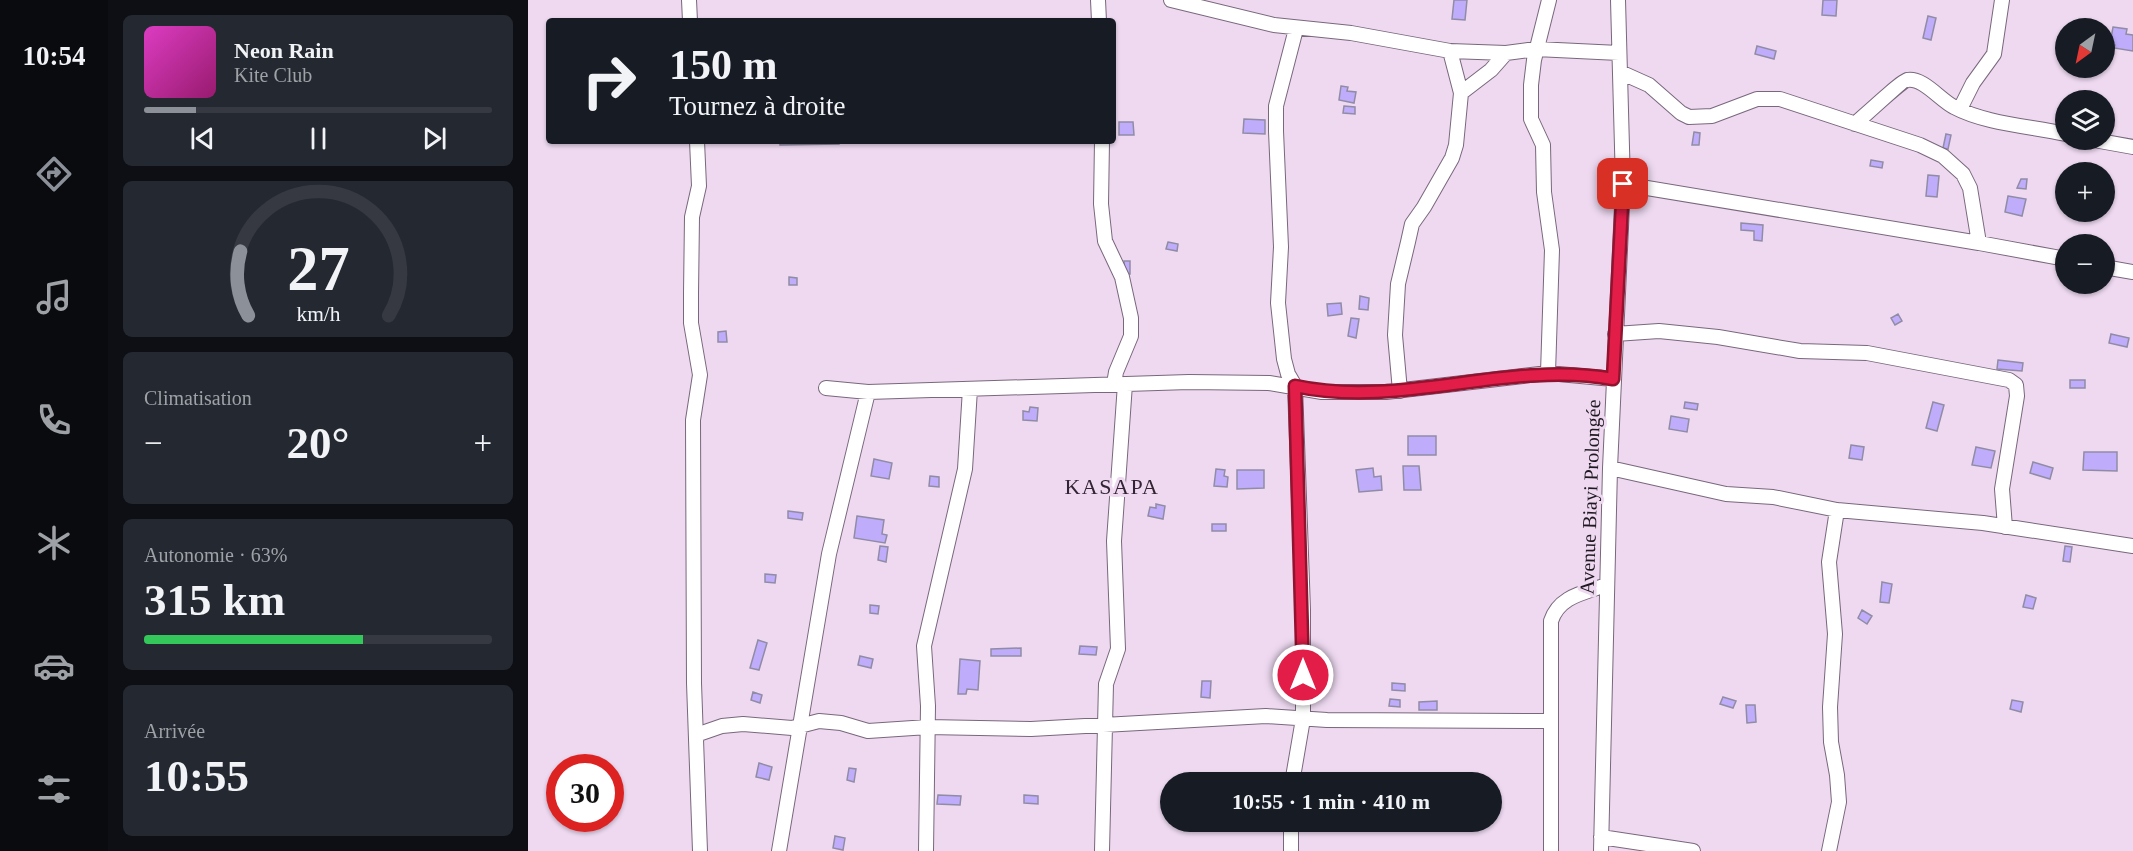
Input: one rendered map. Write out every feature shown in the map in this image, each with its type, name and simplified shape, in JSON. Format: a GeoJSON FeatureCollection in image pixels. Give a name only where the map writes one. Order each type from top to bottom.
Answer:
{"type":"FeatureCollection","features":[{"type":"Feature","properties":{"kind":"street"},"geometry":{"type":"LineString","coordinates":[[689,0],[690,18]]}},
{"type":"Feature","properties":{"kind":"street"},"geometry":{"type":"LineString","coordinates":[[1098,0],[1099,18]]}},
{"type":"Feature","properties":{"kind":"street"},"geometry":{"type":"LineString","coordinates":[[1171,0],[1296,28],[1351,33],[1450,51],[1506,53],[1536,49],[1619,53]]}},
{"type":"Feature","properties":{"kind":"street"},"geometry":{"type":"LineString","coordinates":[[1548,373],[1552,250],[1544,192],[1543,145],[1531,119],[1531,86],[1536,49],[1549,0]]}},
{"type":"Feature","properties":{"kind":"street","name":"Avenue Biayi Prolongée"},"geometry":{"type":"LineString","coordinates":[[1601,844],[1607,662],[1606,585],[1623,184],[1618,0]]}},
{"type":"Feature","properties":{"kind":"street"},"geometry":{"type":"LineString","coordinates":[[1960,109],[1973,83],[1994,54],[2002,0]]}},
{"type":"Feature","properties":{"kind":"street"},"geometry":{"type":"LineString","coordinates":[[1294,772],[1303,718],[1303,610],[1295,386],[1288,374],[1284,359],[1278,303],[1281,247],[1276,106],[1296,28]]}},
{"type":"Feature","properties":{"kind":"street"},"geometry":{"type":"LineString","coordinates":[[1400,391],[1395,335],[1398,284],[1412,224],[1452,158],[1456,145],[1461,93],[1450,51]]}},
{"type":"Feature","properties":{"kind":"street"},"geometry":{"type":"LineString","coordinates":[[1461,93],[1491,70],[1506,53]]}},
{"type":"Feature","properties":{"kind":"street"},"geometry":{"type":"LineString","coordinates":[[1620,72],[1649,85],[1681,113],[1689,117],[1712,116],[1757,99],[1780,99],[1943,156],[1963,174],[1970,188],[1979,243]]}},
{"type":"Feature","properties":{"kind":"street"},"geometry":{"type":"LineString","coordinates":[[1855,124],[1882,103],[1902,81],[1910,79],[1919,82],[1960,109],[2055,131]]}},
{"type":"Feature","properties":{"kind":"street"},"geometry":{"type":"LineString","coordinates":[[697,144],[699,186],[692,217],[691,293],[692,333],[699,360],[700,375],[693,420],[696,735],[700,851]]}},
{"type":"Feature","properties":{"kind":"street"},"geometry":{"type":"LineString","coordinates":[[1102,144],[1101,204],[1105,241],[1122,277],[1131,318],[1131,336],[1116,372],[1120,384],[1114,541],[1118,649],[1106,684],[1102,851]]}},
{"type":"Feature","properties":{"kind":"street"},"geometry":{"type":"LineString","coordinates":[[2115,144],[2133,147]]}},
{"type":"Feature","properties":{"kind":"street"},"geometry":{"type":"LineString","coordinates":[[1623,184],[2055,257]]}},
{"type":"Feature","properties":{"kind":"street"},"geometry":{"type":"LineString","coordinates":[[2115,269],[2133,272]]}},
{"type":"Feature","properties":{"kind":"street"},"geometry":{"type":"LineString","coordinates":[[1615,334],[1659,331],[1718,336],[1800,351],[1867,353],[2009,380],[2016,385],[2017,396],[2002,489],[2005,527]]}},
{"type":"Feature","properties":{"kind":"street"},"geometry":{"type":"LineString","coordinates":[[826,388],[868,392],[1189,382],[1295,386],[1322,392],[1400,391],[1548,373],[1613,379]]}},
{"type":"Feature","properties":{"kind":"street"},"geometry":{"type":"LineString","coordinates":[[926,851],[928,727],[924,646],[965,469],[970,389]]}},
{"type":"Feature","properties":{"kind":"street"},"geometry":{"type":"LineString","coordinates":[[779,851],[812,639],[829,554],[868,392]]}},
{"type":"Feature","properties":{"kind":"street"},"geometry":{"type":"LineString","coordinates":[[1610,468],[1726,494],[1773,497],[1785,502],[1837,510],[1921,516],[2133,546]]}},
{"type":"Feature","properties":{"kind":"street"},"geometry":{"type":"LineString","coordinates":[[1829,851],[1839,802],[1838,775],[1831,742],[1830,707],[1835,634],[1829,562],[1837,510]]}},
{"type":"Feature","properties":{"kind":"street"},"geometry":{"type":"LineString","coordinates":[[1551,851],[1551,621],[1555,609],[1567,598],[1606,585]]}},
{"type":"Feature","properties":{"kind":"street"},"geometry":{"type":"LineString","coordinates":[[696,735],[722,726],[743,724],[800,727],[819,721],[841,723],[868,731],[928,727],[1031,729],[1105,723],[1266,716],[1441,722],[1550,721]]}},
{"type":"Feature","properties":{"kind":"street"},"geometry":{"type":"LineString","coordinates":[[1291,832],[1291,851]]}},
{"type":"Feature","properties":{"kind":"street"},"geometry":{"type":"LineString","coordinates":[[1601,844],[1693,851]]}},
{"type":"Feature","properties":{"kind":"building"},"geometry":{"type":"Polygon","coordinates":[[[1454,0],[1467,0],[1465,20],[1452,19],[1454,0]]]}},
{"type":"Feature","properties":{"kind":"building"},"geometry":{"type":"Polygon","coordinates":[[[1823,0],[1837,0],[1836,16],[1822,15],[1823,0]]]}},
{"type":"Feature","properties":{"kind":"building"},"geometry":{"type":"Polygon","coordinates":[[[1928,16],[1936,18],[1931,40],[1923,38],[1928,16]]]}},
{"type":"Feature","properties":{"kind":"building"},"geometry":{"type":"Polygon","coordinates":[[[2115,27],[2127,29],[2126,34],[2133,35],[2133,51],[2115,48],[2115,27]]]}},
{"type":"Feature","properties":{"kind":"building"},"geometry":{"type":"Polygon","coordinates":[[[1757,46],[1776,51],[1774,59],[1755,54],[1757,46]]]}},
{"type":"Feature","properties":{"kind":"building"},"geometry":{"type":"Polygon","coordinates":[[[1341,86],[1348,87],[1347,91],[1356,92],[1354,103],[1339,100],[1341,86]]]}},
{"type":"Feature","properties":{"kind":"building"},"geometry":{"type":"Polygon","coordinates":[[[1344,106],[1355,107],[1355,114],[1343,113],[1344,106]]]}},
{"type":"Feature","properties":{"kind":"building"},"geometry":{"type":"Polygon","coordinates":[[[1244,119],[1265,120],[1265,134],[1243,133],[1244,119]]]}},
{"type":"Feature","properties":{"kind":"building"},"geometry":{"type":"Polygon","coordinates":[[[1119,122],[1133,122],[1134,135],[1119,135],[1119,122]]]}},
{"type":"Feature","properties":{"kind":"building"},"geometry":{"type":"Polygon","coordinates":[[[1694,132],[1700,133],[1699,145],[1692,145],[1694,132]]]}},
{"type":"Feature","properties":{"kind":"building"},"geometry":{"type":"Polygon","coordinates":[[[1946,134],[1951,135],[1948,149],[1943,148],[1946,134]]]}},
{"type":"Feature","properties":{"kind":"building"},"geometry":{"type":"Polygon","coordinates":[[[780,144],[839,144],[780,145],[780,144]]]}},
{"type":"Feature","properties":{"kind":"building"},"geometry":{"type":"Polygon","coordinates":[[[1871,160],[1883,162],[1882,168],[1870,166],[1871,160]]]}},
{"type":"Feature","properties":{"kind":"building"},"geometry":{"type":"Polygon","coordinates":[[[1928,175],[1939,176],[1937,197],[1926,196],[1928,175]]]}},
{"type":"Feature","properties":{"kind":"building"},"geometry":{"type":"Polygon","coordinates":[[[2021,179],[2027,179],[2026,189],[2017,188],[2021,179]]]}},
{"type":"Feature","properties":{"kind":"building"},"geometry":{"type":"Polygon","coordinates":[[[2008,196],[2026,199],[2022,216],[2005,212],[2008,196]]]}},
{"type":"Feature","properties":{"kind":"building"},"geometry":{"type":"Polygon","coordinates":[[[1741,223],[1763,225],[1762,241],[1754,240],[1754,231],[1741,230],[1741,223]]]}},
{"type":"Feature","properties":{"kind":"building"},"geometry":{"type":"Polygon","coordinates":[[[1168,242],[1178,244],[1177,251],[1166,249],[1168,242]]]}},
{"type":"Feature","properties":{"kind":"building"},"geometry":{"type":"Polygon","coordinates":[[[1124,261],[1130,261],[1130,274],[1125,274],[1124,261]]]}},
{"type":"Feature","properties":{"kind":"building"},"geometry":{"type":"Polygon","coordinates":[[[789,277],[797,278],[797,285],[789,285],[789,277]]]}},
{"type":"Feature","properties":{"kind":"building"},"geometry":{"type":"Polygon","coordinates":[[[1360,296],[1369,298],[1368,310],[1359,309],[1360,296]]]}},
{"type":"Feature","properties":{"kind":"building"},"geometry":{"type":"Polygon","coordinates":[[[1341,303],[1342,314],[1328,316],[1327,304],[1341,303]]]}},
{"type":"Feature","properties":{"kind":"building"},"geometry":{"type":"Polygon","coordinates":[[[1898,314],[1902,321],[1895,325],[1891,318],[1898,314]]]}},
{"type":"Feature","properties":{"kind":"building"},"geometry":{"type":"Polygon","coordinates":[[[1351,318],[1359,319],[1356,338],[1348,336],[1351,318]]]}},
{"type":"Feature","properties":{"kind":"building"},"geometry":{"type":"Polygon","coordinates":[[[726,331],[727,342],[718,342],[718,332],[726,331]]]}},
{"type":"Feature","properties":{"kind":"building"},"geometry":{"type":"Polygon","coordinates":[[[2111,334],[2129,338],[2127,347],[2109,343],[2111,334]]]}},
{"type":"Feature","properties":{"kind":"building"},"geometry":{"type":"Polygon","coordinates":[[[1998,360],[2023,363],[2022,371],[1997,369],[1998,360]]]}},
{"type":"Feature","properties":{"kind":"building"},"geometry":{"type":"Polygon","coordinates":[[[2070,380],[2085,380],[2085,388],[2070,388],[2070,380]]]}},
{"type":"Feature","properties":{"kind":"building"},"geometry":{"type":"Polygon","coordinates":[[[1685,402],[1698,404],[1697,410],[1684,408],[1685,402]]]}},
{"type":"Feature","properties":{"kind":"building"},"geometry":{"type":"Polygon","coordinates":[[[1933,402],[1944,405],[1937,431],[1926,428],[1933,402]]]}},
{"type":"Feature","properties":{"kind":"building"},"geometry":{"type":"Polygon","coordinates":[[[1030,407],[1038,408],[1037,421],[1023,420],[1023,411],[1029,412],[1030,407]]]}},
{"type":"Feature","properties":{"kind":"building"},"geometry":{"type":"Polygon","coordinates":[[[1671,416],[1689,419],[1687,432],[1669,429],[1671,416]]]}},
{"type":"Feature","properties":{"kind":"building"},"geometry":{"type":"Polygon","coordinates":[[[1408,436],[1436,436],[1436,455],[1408,455],[1408,436]]]}},
{"type":"Feature","properties":{"kind":"building"},"geometry":{"type":"Polygon","coordinates":[[[1851,445],[1864,447],[1862,460],[1849,458],[1851,445]]]}},
{"type":"Feature","properties":{"kind":"building"},"geometry":{"type":"Polygon","coordinates":[[[1976,447],[1995,451],[1991,468],[1972,465],[1976,447]]]}},
{"type":"Feature","properties":{"kind":"building"},"geometry":{"type":"Polygon","coordinates":[[[2084,452],[2117,452],[2117,471],[2083,470],[2084,452]]]}},
{"type":"Feature","properties":{"kind":"building"},"geometry":{"type":"Polygon","coordinates":[[[874,459],[892,463],[889,479],[871,476],[874,459]]]}},
{"type":"Feature","properties":{"kind":"building"},"geometry":{"type":"Polygon","coordinates":[[[2033,462],[2053,468],[2050,479],[2030,473],[2033,462]]]}},
{"type":"Feature","properties":{"kind":"building"},"geometry":{"type":"Polygon","coordinates":[[[1403,466],[1419,466],[1421,490],[1404,490],[1403,466]]]}},
{"type":"Feature","properties":{"kind":"building"},"geometry":{"type":"Polygon","coordinates":[[[1373,468],[1374,477],[1381,476],[1382,490],[1359,492],[1356,470],[1373,468]]]}},
{"type":"Feature","properties":{"kind":"building"},"geometry":{"type":"Polygon","coordinates":[[[1216,469],[1225,470],[1224,476],[1228,477],[1227,487],[1214,486],[1216,469]]]}},
{"type":"Feature","properties":{"kind":"building"},"geometry":{"type":"Polygon","coordinates":[[[1237,470],[1264,470],[1264,488],[1237,489],[1237,470]]]}},
{"type":"Feature","properties":{"kind":"building"},"geometry":{"type":"Polygon","coordinates":[[[930,476],[939,477],[939,487],[929,486],[930,476]]]}},
{"type":"Feature","properties":{"kind":"building"},"geometry":{"type":"Polygon","coordinates":[[[1156,504],[1165,506],[1163,519],[1148,516],[1150,507],[1156,508],[1156,504]]]}},
{"type":"Feature","properties":{"kind":"building"},"geometry":{"type":"Polygon","coordinates":[[[788,511],[803,513],[802,520],[788,518],[788,511]]]}},
{"type":"Feature","properties":{"kind":"building"},"geometry":{"type":"Polygon","coordinates":[[[857,516],[884,520],[882,534],[887,535],[885,543],[854,538],[857,516]]]}},
{"type":"Feature","properties":{"kind":"building"},"geometry":{"type":"Polygon","coordinates":[[[1212,524],[1226,524],[1226,531],[1212,531],[1212,524]]]}},
{"type":"Feature","properties":{"kind":"building"},"geometry":{"type":"Polygon","coordinates":[[[880,546],[888,547],[886,562],[878,560],[880,546]]]}},
{"type":"Feature","properties":{"kind":"building"},"geometry":{"type":"Polygon","coordinates":[[[2065,546],[2072,547],[2070,562],[2063,561],[2065,546]]]}},
{"type":"Feature","properties":{"kind":"building"},"geometry":{"type":"Polygon","coordinates":[[[765,574],[776,575],[775,583],[765,582],[765,574]]]}},
{"type":"Feature","properties":{"kind":"building"},"geometry":{"type":"Polygon","coordinates":[[[1882,582],[1892,584],[1889,603],[1880,602],[1882,582]]]}},
{"type":"Feature","properties":{"kind":"building"},"geometry":{"type":"Polygon","coordinates":[[[2026,595],[2036,598],[2033,609],[2023,607],[2026,595]]]}},
{"type":"Feature","properties":{"kind":"building"},"geometry":{"type":"Polygon","coordinates":[[[870,605],[879,606],[878,614],[870,613],[870,605]]]}},
{"type":"Feature","properties":{"kind":"building"},"geometry":{"type":"Polygon","coordinates":[[[1862,610],[1872,616],[1867,624],[1858,618],[1862,610]]]}},
{"type":"Feature","properties":{"kind":"building"},"geometry":{"type":"Polygon","coordinates":[[[758,640],[767,643],[759,670],[750,668],[758,640]]]}},
{"type":"Feature","properties":{"kind":"building"},"geometry":{"type":"Polygon","coordinates":[[[1080,646],[1097,647],[1096,655],[1079,654],[1080,646]]]}},
{"type":"Feature","properties":{"kind":"building"},"geometry":{"type":"Polygon","coordinates":[[[1021,648],[1021,656],[991,656],[991,649],[1021,648]]]}},
{"type":"Feature","properties":{"kind":"building"},"geometry":{"type":"Polygon","coordinates":[[[860,656],[873,659],[871,668],[858,665],[860,656]]]}},
{"type":"Feature","properties":{"kind":"building"},"geometry":{"type":"Polygon","coordinates":[[[960,659],[980,661],[978,690],[967,689],[966,694],[958,694],[960,659]]]}},
{"type":"Feature","properties":{"kind":"building"},"geometry":{"type":"Polygon","coordinates":[[[1202,681],[1211,681],[1210,698],[1201,697],[1202,681]]]}},
{"type":"Feature","properties":{"kind":"building"},"geometry":{"type":"Polygon","coordinates":[[[1392,683],[1405,684],[1405,691],[1392,690],[1392,683]]]}},
{"type":"Feature","properties":{"kind":"building"},"geometry":{"type":"Polygon","coordinates":[[[753,692],[762,695],[760,703],[751,700],[753,692]]]}},
{"type":"Feature","properties":{"kind":"building"},"geometry":{"type":"Polygon","coordinates":[[[1723,697],[1736,701],[1733,708],[1720,704],[1723,697]]]}},
{"type":"Feature","properties":{"kind":"building"},"geometry":{"type":"Polygon","coordinates":[[[1390,699],[1400,700],[1400,707],[1389,706],[1390,699]]]}},
{"type":"Feature","properties":{"kind":"building"},"geometry":{"type":"Polygon","coordinates":[[[2012,700],[2023,702],[2021,712],[2010,709],[2012,700]]]}},
{"type":"Feature","properties":{"kind":"building"},"geometry":{"type":"Polygon","coordinates":[[[1437,701],[1437,710],[1419,710],[1419,702],[1437,701]]]}},
{"type":"Feature","properties":{"kind":"building"},"geometry":{"type":"Polygon","coordinates":[[[1746,705],[1755,705],[1756,722],[1747,723],[1746,705]]]}},
{"type":"Feature","properties":{"kind":"building"},"geometry":{"type":"Polygon","coordinates":[[[759,763],[772,767],[769,780],[756,777],[759,763]]]}},
{"type":"Feature","properties":{"kind":"building"},"geometry":{"type":"Polygon","coordinates":[[[849,768],[856,769],[854,782],[847,780],[849,768]]]}},
{"type":"Feature","properties":{"kind":"building"},"geometry":{"type":"Polygon","coordinates":[[[938,795],[961,796],[960,805],[937,804],[938,795]]]}},
{"type":"Feature","properties":{"kind":"building"},"geometry":{"type":"Polygon","coordinates":[[[1024,795],[1038,796],[1038,804],[1024,803],[1024,795]]]}},
{"type":"Feature","properties":{"kind":"building"},"geometry":{"type":"Polygon","coordinates":[[[835,836],[845,838],[843,850],[833,848],[835,836]]]}},
{"type":"Feature","properties":{"kind":"district","name":"KASAPA"},"geometry":{"type":"Point","coordinates":[1112,486]}},
{"type":"Feature","properties":{"kind":"route"},"geometry":{"type":"LineString","coordinates":[[1303,675],[1295,386],[1322,392],[1386,392],[1437,388],[1548,373],[1613,379],[1623,184]]}}]}
